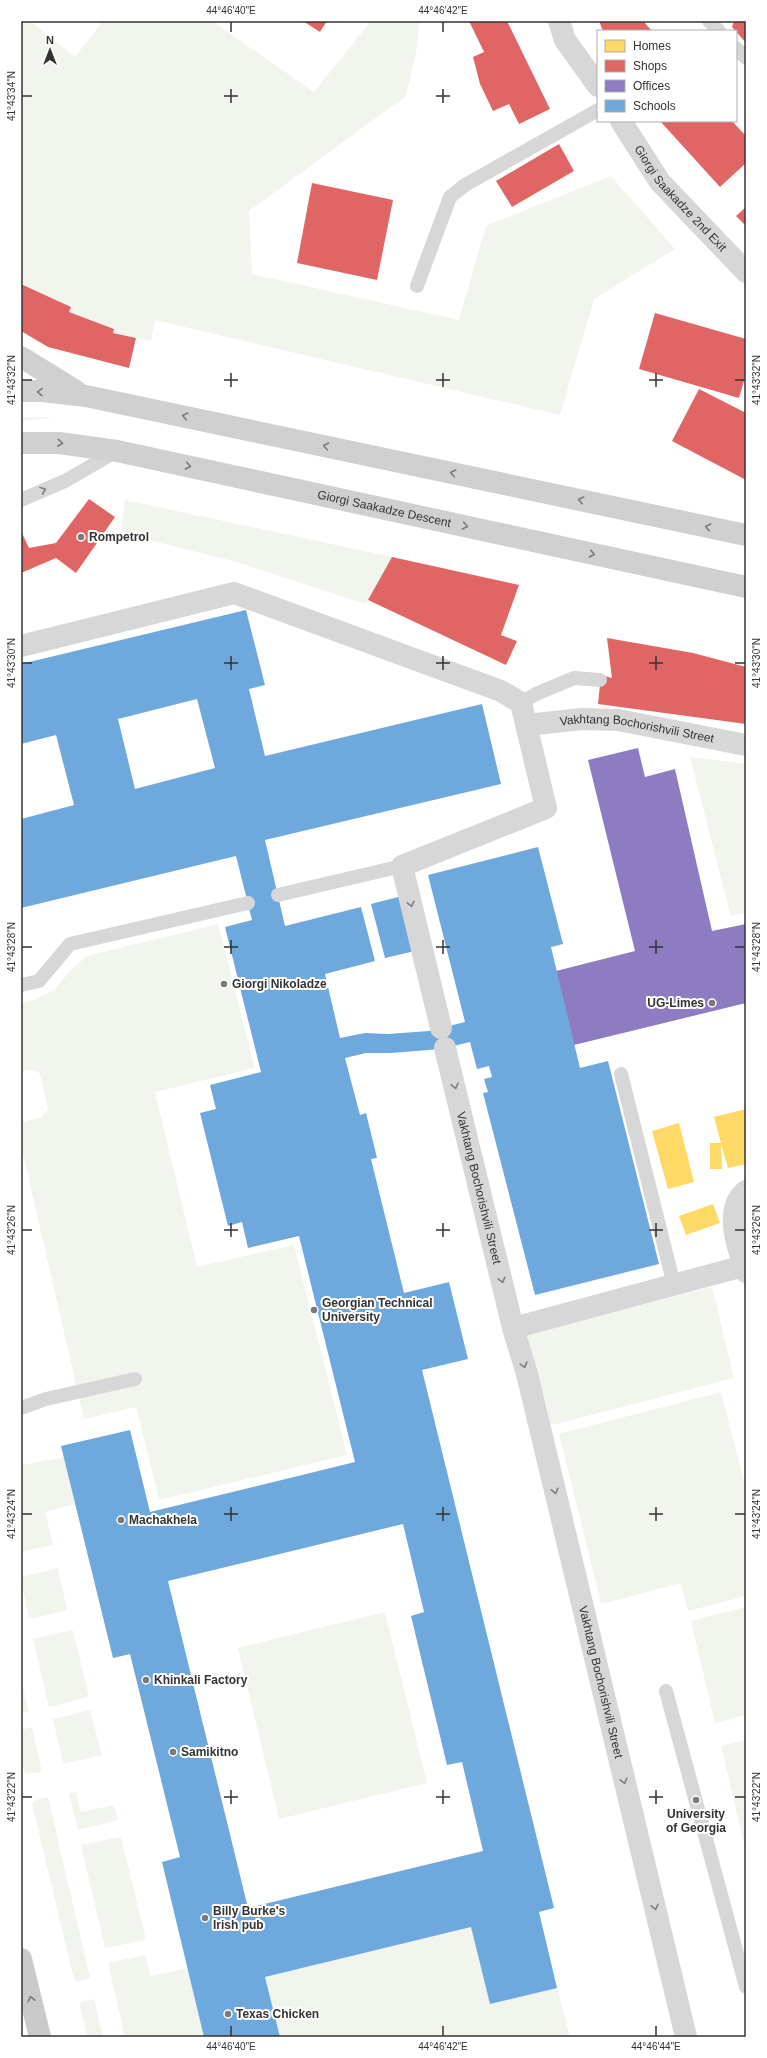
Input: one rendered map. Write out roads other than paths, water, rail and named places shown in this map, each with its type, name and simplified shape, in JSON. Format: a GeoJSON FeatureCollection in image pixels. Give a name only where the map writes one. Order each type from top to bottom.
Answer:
{"type":"FeatureCollection","features":[{"type":"Feature","properties":{"kind":"main road"},"geometry":{"type":"LineString","coordinates":[[21,358],[68,388],[86,396]]}},
{"type":"Feature","properties":{"kind":"main road"},"geometry":{"type":"LineString","coordinates":[[21,391],[42,391],[86,396],[746,535]]}},
{"type":"Feature","properties":{"kind":"main road","name":"Giorgi Saakadze Descent"},"geometry":{"type":"LineString","coordinates":[[21,443],[59,443],[117,451],[746,587]]}},
{"type":"Feature","properties":{"kind":"main road"},"geometry":{"type":"LineString","coordinates":[[21,1959],[40,2037]]}},
{"type":"Feature","properties":{"kind":"street"},"geometry":{"type":"LineString","coordinates":[[559,21],[565,40],[597,85]]}},
{"type":"Feature","properties":{"kind":"street","name":"Giorgi Saakadze 2nd Exit"},"geometry":{"type":"LineString","coordinates":[[622,122],[660,182],[746,272]]}},
{"type":"Feature","properties":{"kind":"street"},"geometry":{"type":"LineString","coordinates":[[21,646],[234,593],[500,691],[521,703],[546,808],[402,866]]}},
{"type":"Feature","properties":{"kind":"street","name":"Vakhtang Bochorishvili Street"},"geometry":{"type":"LineString","coordinates":[[527,725],[582,719],[618,720],[746,745]]}},
{"type":"Feature","properties":{"kind":"street","name":"Vakhtang Bochorishvili Street"},"geometry":{"type":"LineString","coordinates":[[402,866],[686,2037]]}},
{"type":"Feature","properties":{"kind":"street"},"geometry":{"type":"LineString","coordinates":[[513,1328],[674,1285],[745,1269],[737,1245],[734,1222],[736,1205],[746,1191]]}},
{"type":"Feature","properties":{"kind":"lane"},"geometry":{"type":"LineString","coordinates":[[709,21],[718,30]]}},
{"type":"Feature","properties":{"kind":"lane"},"geometry":{"type":"LineString","coordinates":[[737,49],[746,58]]}},
{"type":"Feature","properties":{"kind":"lane"},"geometry":{"type":"LineString","coordinates":[[417,286],[450,197],[465,185],[597,111]]}},
{"type":"Feature","properties":{"kind":"lane"},"geometry":{"type":"LineString","coordinates":[[21,500],[65,481],[117,451]]}},
{"type":"Feature","properties":{"kind":"lane"},"geometry":{"type":"LineString","coordinates":[[521,703],[536,694],[574,678],[600,680]]}},
{"type":"Feature","properties":{"kind":"lane"},"geometry":{"type":"LineString","coordinates":[[278,895],[402,866]]}},
{"type":"Feature","properties":{"kind":"lane"},"geometry":{"type":"LineString","coordinates":[[21,985],[39,981],[70,944],[248,903]]}},
{"type":"Feature","properties":{"kind":"lane"},"geometry":{"type":"LineString","coordinates":[[620,1074],[674,1285]]}},
{"type":"Feature","properties":{"kind":"lane"},"geometry":{"type":"LineString","coordinates":[[21,1408],[46,1399],[135,1379]]}},
{"type":"Feature","properties":{"kind":"lane"},"geometry":{"type":"LineString","coordinates":[[666,1691],[746,1987]]}},
{"type":"Feature","properties":{"kind":"place","name":"Rompetrol"},"geometry":{"type":"Point","coordinates":[81,537]}},
{"type":"Feature","properties":{"kind":"place","name":"Giorgi Nikoladze"},"geometry":{"type":"Point","coordinates":[224,984]}},
{"type":"Feature","properties":{"kind":"place","name":"UG-Limes"},"geometry":{"type":"Point","coordinates":[712,1003]}},
{"type":"Feature","properties":{"kind":"place","name":"Georgian Technical University"},"geometry":{"type":"Point","coordinates":[314,1310]}},
{"type":"Feature","properties":{"kind":"place","name":"Machakhela"},"geometry":{"type":"Point","coordinates":[121,1520]}},
{"type":"Feature","properties":{"kind":"place","name":"Khinkali Factory"},"geometry":{"type":"Point","coordinates":[146,1680]}},
{"type":"Feature","properties":{"kind":"place","name":"Samikitno"},"geometry":{"type":"Point","coordinates":[173,1752]}},
{"type":"Feature","properties":{"kind":"place","name":"University of Georgia"},"geometry":{"type":"Point","coordinates":[696,1800]}},
{"type":"Feature","properties":{"kind":"place","name":"Billy Burke's Irish pub"},"geometry":{"type":"Point","coordinates":[205,1918]}},
{"type":"Feature","properties":{"kind":"place","name":"Texas Chicken"},"geometry":{"type":"Point","coordinates":[228,2014]}}]}
